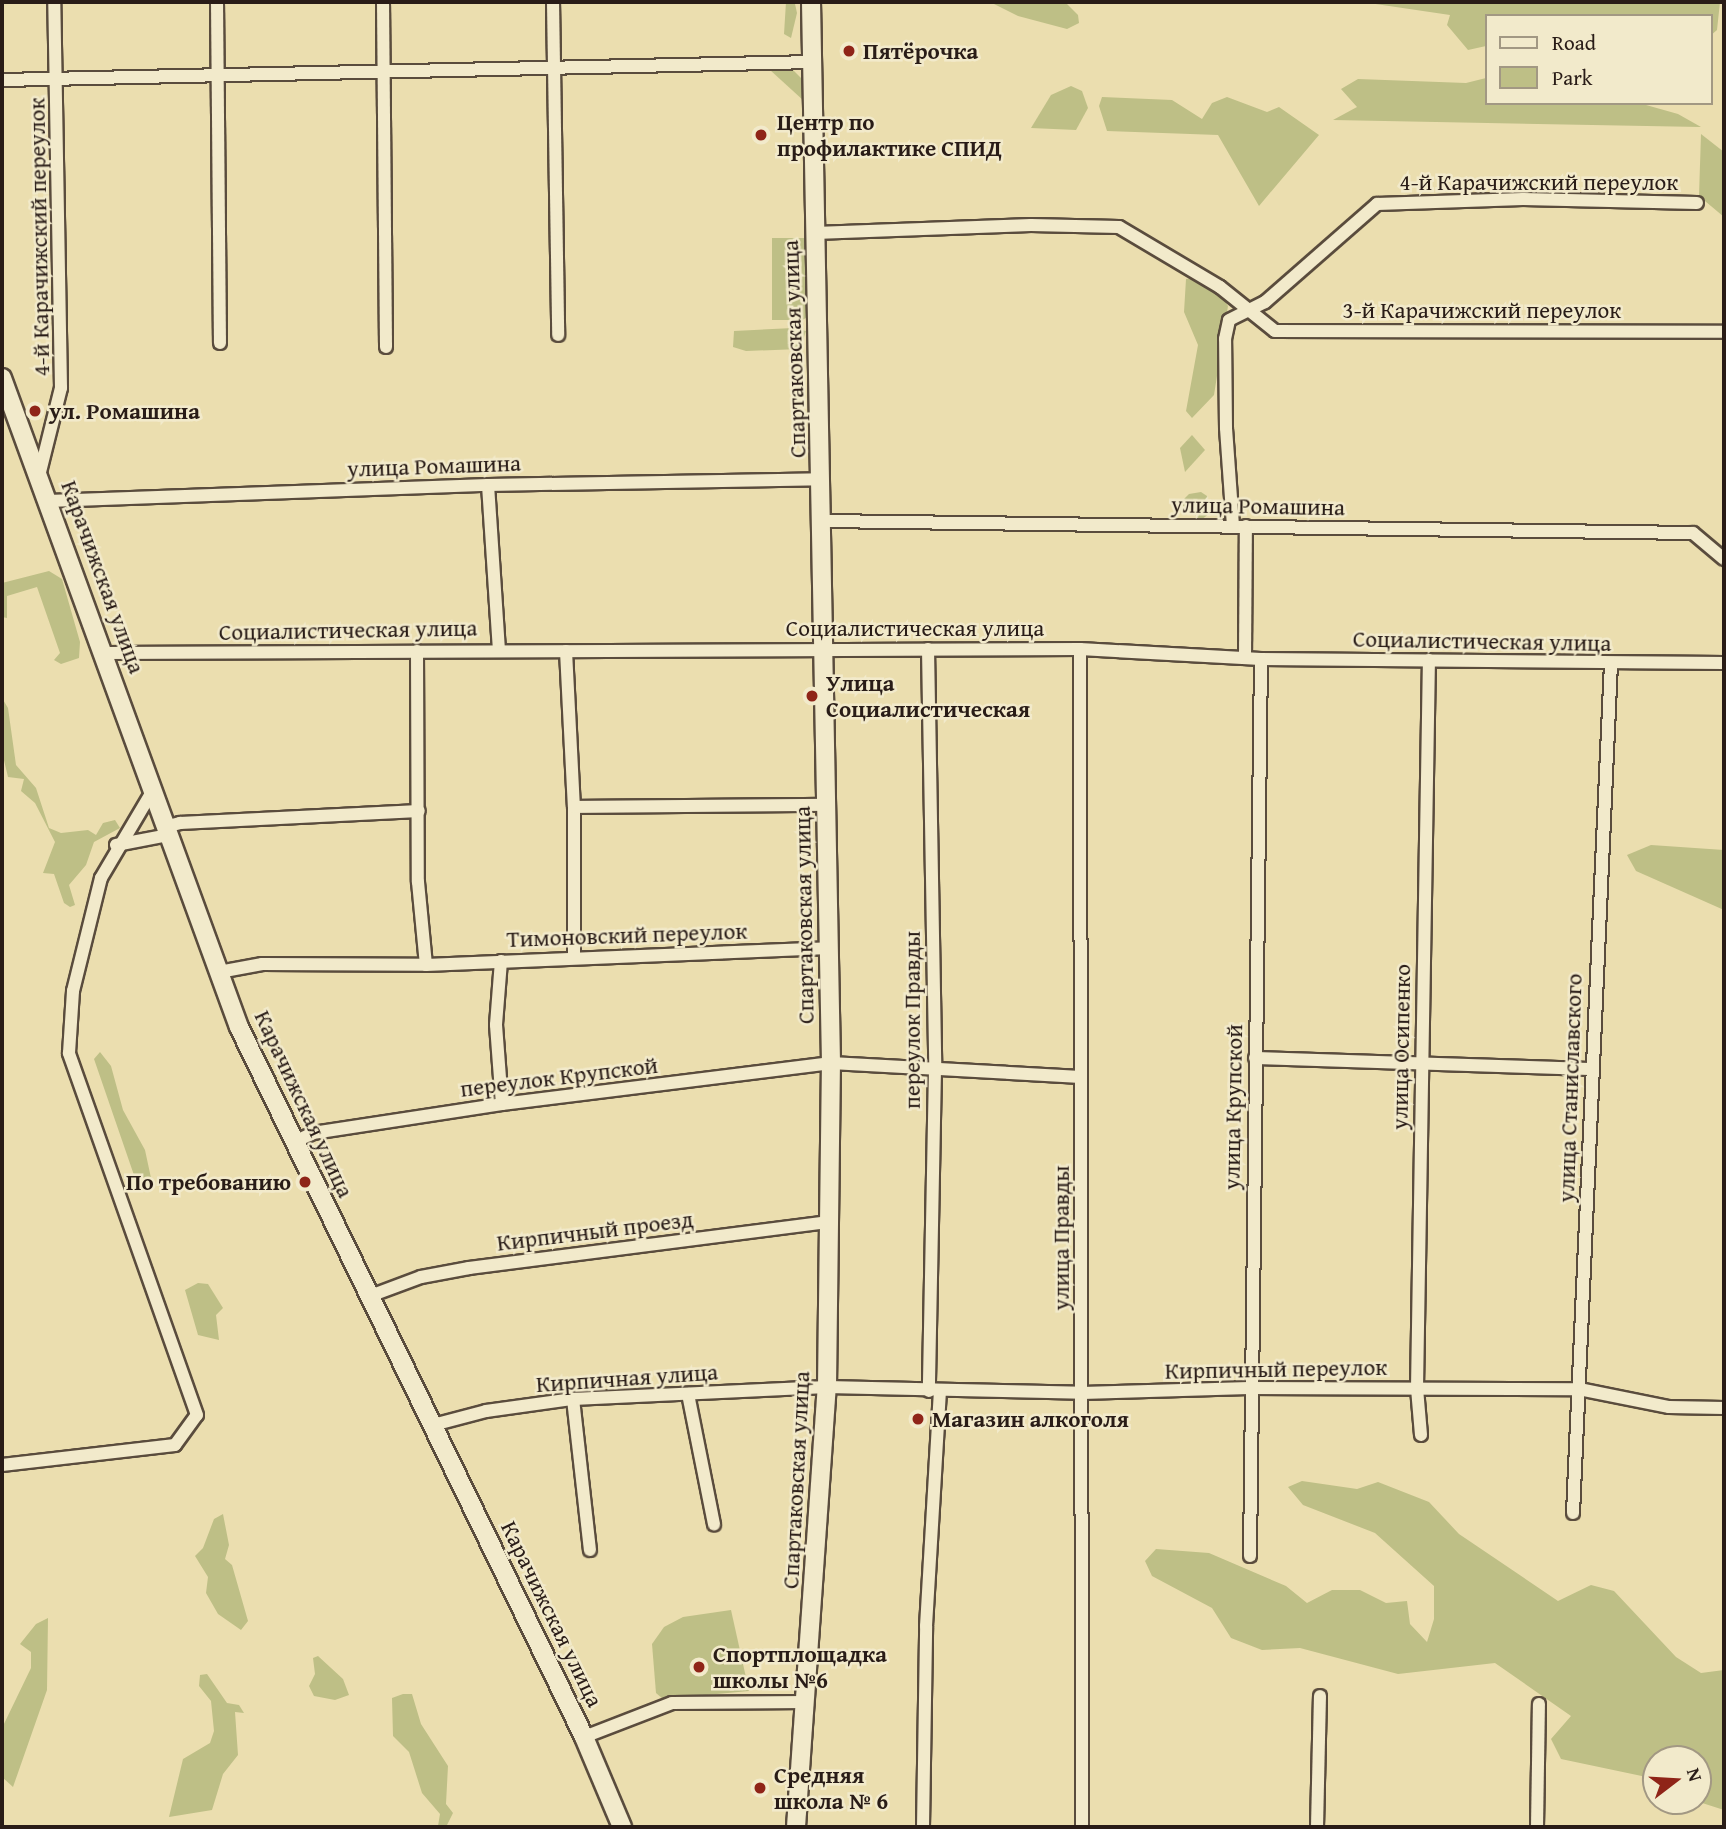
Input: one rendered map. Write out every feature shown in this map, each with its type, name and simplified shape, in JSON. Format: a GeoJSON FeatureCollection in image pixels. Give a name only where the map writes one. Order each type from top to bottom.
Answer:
{"type":"FeatureCollection","features":[{"type":"Feature","properties":{"kind":"street","name":"4-й Карачижский переулок"},"geometry":{"type":"LineString","coordinates":[[39,476],[61,388],[58,79],[54,2]]}},
{"type":"Feature","properties":{"kind":"street"},"geometry":{"type":"LineString","coordinates":[[217,2],[220,343]]}},
{"type":"Feature","properties":{"kind":"street"},"geometry":{"type":"LineString","coordinates":[[383,2],[386,347]]}},
{"type":"Feature","properties":{"kind":"street"},"geometry":{"type":"LineString","coordinates":[[553,2],[558,335]]}},
{"type":"Feature","properties":{"kind":"street","name":"Спартаковская улица"},"geometry":{"type":"LineString","coordinates":[[796,1827],[807,1702],[827,1387],[831,1063],[811,2]]}},
{"type":"Feature","properties":{"kind":"street","name":"4-й Карачижский переулок"},"geometry":{"type":"LineString","coordinates":[[2,80],[555,71],[811,62]]}},
{"type":"Feature","properties":{"kind":"street","name":"4-й Карачижский переулок"},"geometry":{"type":"LineString","coordinates":[[1246,309],[1265,302],[1377,204],[1523,199],[1696,203]]}},
{"type":"Feature","properties":{"kind":"street"},"geometry":{"type":"LineString","coordinates":[[815,233],[1031,225],[1119,227],[1220,287],[1246,309],[1229,320],[1225,339],[1240,526],[1245,656]]}},
{"type":"Feature","properties":{"kind":"street","name":"3-й Карачижский переулок"},"geometry":{"type":"LineString","coordinates":[[1246,309],[1275,331],[1724,332]]}},
{"type":"Feature","properties":{"kind":"street","name":"Карачижская улица"},"geometry":{"type":"LineString","coordinates":[[2,378],[105,653],[239,1027],[584,1737],[622,1827]]}},
{"type":"Feature","properties":{"kind":"street","name":"улица Ромашина"},"geometry":{"type":"LineString","coordinates":[[48,501],[488,485],[822,479]]}},
{"type":"Feature","properties":{"kind":"street"},"geometry":{"type":"LineString","coordinates":[[488,485],[499,650]]}},
{"type":"Feature","properties":{"kind":"street","name":"улица Ромашина"},"geometry":{"type":"LineString","coordinates":[[822,521],[1693,533],[1724,559]]}},
{"type":"Feature","properties":{"kind":"street","name":"переулок Правды"},"geometry":{"type":"LineString","coordinates":[[923,1827],[934,1391],[934,1069],[929,649]]}},
{"type":"Feature","properties":{"kind":"street","name":"Социалистическая улица"},"geometry":{"type":"LineString","coordinates":[[105,653],[1080,649],[1245,656],[1261,659],[1724,663]]}},
{"type":"Feature","properties":{"kind":"street","name":"улица Правды"},"geometry":{"type":"LineString","coordinates":[[1080,649],[1082,1827]]}},
{"type":"Feature","properties":{"kind":"street"},"geometry":{"type":"LineString","coordinates":[[417,651],[419,811],[426,965]]}},
{"type":"Feature","properties":{"kind":"street"},"geometry":{"type":"LineString","coordinates":[[566,651],[574,807],[574,956]]}},
{"type":"Feature","properties":{"kind":"street","name":"улица Крупской"},"geometry":{"type":"LineString","coordinates":[[1250,1556],[1249,1388],[1261,659]]}},
{"type":"Feature","properties":{"kind":"street","name":"улица Осипенко"},"geometry":{"type":"LineString","coordinates":[[1421,1435],[1417,1388],[1429,660]]}},
{"type":"Feature","properties":{"kind":"street","name":"улица Станиславского"},"geometry":{"type":"LineString","coordinates":[[1573,1513],[1611,664]]}},
{"type":"Feature","properties":{"kind":"street"},"geometry":{"type":"LineString","coordinates":[[2,1465],[175,1445],[197,1415],[69,1053],[73,990],[101,877],[116,845],[153,790]]}},
{"type":"Feature","properties":{"kind":"street"},"geometry":{"type":"LineString","coordinates":[[574,807],[826,805]]}},
{"type":"Feature","properties":{"kind":"street"},"geometry":{"type":"LineString","coordinates":[[116,845],[167,831],[419,811]]}},
{"type":"Feature","properties":{"kind":"street","name":"Тимоновский переулок"},"geometry":{"type":"LineString","coordinates":[[219,972],[262,964],[426,965],[574,956],[829,948]]}},
{"type":"Feature","properties":{"kind":"street"},"geometry":{"type":"LineString","coordinates":[[501,961],[496,1025],[502,1104]]}},
{"type":"Feature","properties":{"kind":"street"},"geometry":{"type":"LineString","coordinates":[[1255,1058],[1591,1069]]}},
{"type":"Feature","properties":{"kind":"street","name":"переулок Крупской"},"geometry":{"type":"LineString","coordinates":[[294,1142],[313,1133],[502,1104],[831,1063],[1081,1077]]}},
{"type":"Feature","properties":{"kind":"street","name":"Кирпичный проезд"},"geometry":{"type":"LineString","coordinates":[[370,1296],[421,1277],[469,1268],[829,1222]]}},
{"type":"Feature","properties":{"kind":"street","name":"Кирпичный переулок"},"geometry":{"type":"LineString","coordinates":[[827,1387],[1082,1393],[1249,1388],[1579,1389],[1669,1408],[1724,1408]]}},
{"type":"Feature","properties":{"kind":"street","name":"Кирпичная улица"},"geometry":{"type":"LineString","coordinates":[[433,1425],[486,1411],[573,1399],[827,1387]]}},
{"type":"Feature","properties":{"kind":"street"},"geometry":{"type":"LineString","coordinates":[[688,1394],[714,1524]]}},
{"type":"Feature","properties":{"kind":"street"},"geometry":{"type":"LineString","coordinates":[[573,1399],[590,1550]]}},
{"type":"Feature","properties":{"kind":"street"},"geometry":{"type":"LineString","coordinates":[[1317,1827],[1320,1696]]}},
{"type":"Feature","properties":{"kind":"street"},"geometry":{"type":"LineString","coordinates":[[584,1737],[672,1703],[807,1702]]}},
{"type":"Feature","properties":{"kind":"street"},"geometry":{"type":"LineString","coordinates":[[1536,1827],[1539,1704]]}},
{"type":"Feature","properties":{"kind":"green space"},"geometry":{"type":"Polygon","coordinates":[[[786,2],[795,4],[797,13],[791,38],[784,34],[786,2]]]}},
{"type":"Feature","properties":{"kind":"green space"},"geometry":{"type":"Polygon","coordinates":[[[990,2],[1065,2],[1078,15],[1079,23],[1067,29],[1018,16],[990,2]]]}},
{"type":"Feature","properties":{"kind":"green space"},"geometry":{"type":"Polygon","coordinates":[[[1362,2],[1720,2],[1717,30],[1712,34],[1712,14],[1484,14],[1484,46],[1468,50],[1447,25],[1450,15],[1362,2]]]}},
{"type":"Feature","properties":{"kind":"green space"},"geometry":{"type":"Polygon","coordinates":[[[770,70],[793,70],[803,80],[804,101],[770,70]]]}},
{"type":"Feature","properties":{"kind":"green space"},"geometry":{"type":"Polygon","coordinates":[[[1484,78],[1484,105],[1646,105],[1678,114],[1701,127],[1333,120],[1357,107],[1341,89],[1358,79],[1466,83],[1484,78]]]}},
{"type":"Feature","properties":{"kind":"green space"},"geometry":{"type":"Polygon","coordinates":[[[1071,86],[1082,91],[1088,108],[1076,130],[1031,128],[1051,95],[1071,86]]]}},
{"type":"Feature","properties":{"kind":"green space"},"geometry":{"type":"Polygon","coordinates":[[[1102,97],[1172,100],[1202,119],[1212,103],[1227,97],[1267,112],[1279,107],[1319,135],[1259,206],[1218,135],[1107,131],[1099,106],[1102,97]]]}},
{"type":"Feature","properties":{"kind":"green space"},"geometry":{"type":"Polygon","coordinates":[[[1701,134],[1724,152],[1724,217],[1699,196],[1701,134]]]}},
{"type":"Feature","properties":{"kind":"green space"},"geometry":{"type":"Polygon","coordinates":[[[772,238],[805,238],[806,318],[802,320],[772,320],[772,238]]]}},
{"type":"Feature","properties":{"kind":"green space"},"geometry":{"type":"Polygon","coordinates":[[[1193,278],[1220,294],[1228,306],[1214,395],[1192,418],[1186,411],[1198,345],[1184,312],[1186,279],[1193,278]]]}},
{"type":"Feature","properties":{"kind":"green space"},"geometry":{"type":"Polygon","coordinates":[[[793,328],[806,331],[800,349],[746,351],[733,347],[734,331],[793,328]]]}},
{"type":"Feature","properties":{"kind":"green space"},"geometry":{"type":"Polygon","coordinates":[[[1192,435],[1205,450],[1185,472],[1180,448],[1192,435]]]}},
{"type":"Feature","properties":{"kind":"green space"},"geometry":{"type":"Polygon","coordinates":[[[1201,492],[1207,496],[1210,513],[1201,520],[1180,503],[1189,494],[1201,492]]]}},
{"type":"Feature","properties":{"kind":"green space"},"geometry":{"type":"Polygon","coordinates":[[[49,571],[62,579],[80,642],[79,658],[61,664],[54,660],[60,653],[37,587],[7,596],[7,618],[2,617],[2,583],[49,571]]]}},
{"type":"Feature","properties":{"kind":"green space"},"geometry":{"type":"Polygon","coordinates":[[[2,698],[8,708],[16,765],[36,788],[49,828],[61,833],[88,830],[96,835],[103,823],[115,820],[120,828],[94,842],[86,865],[69,885],[75,905],[70,907],[64,903],[54,874],[43,873],[55,842],[35,803],[21,791],[24,779],[8,777],[2,752],[2,698]]]}},
{"type":"Feature","properties":{"kind":"green space"},"geometry":{"type":"Polygon","coordinates":[[[1651,845],[1724,850],[1724,910],[1636,871],[1627,855],[1651,845]]]}},
{"type":"Feature","properties":{"kind":"green space"},"geometry":{"type":"Polygon","coordinates":[[[100,1052],[111,1066],[123,1110],[145,1150],[151,1178],[136,1181],[94,1059],[100,1052]]]}},
{"type":"Feature","properties":{"kind":"green space"},"geometry":{"type":"Polygon","coordinates":[[[198,1283],[208,1284],[223,1308],[216,1315],[219,1340],[198,1335],[185,1290],[198,1283]]]}},
{"type":"Feature","properties":{"kind":"green space"},"geometry":{"type":"Polygon","coordinates":[[[1302,1481],[1357,1489],[1378,1482],[1429,1502],[1459,1534],[1558,1601],[1591,1585],[1614,1591],[1676,1657],[1701,1673],[1724,1670],[1724,1810],[1712,1806],[1712,1745],[1642,1745],[1642,1776],[1561,1759],[1551,1739],[1571,1716],[1495,1663],[1398,1674],[1300,1648],[1262,1650],[1231,1638],[1212,1608],[1152,1576],[1145,1561],[1156,1549],[1209,1553],[1286,1586],[1307,1603],[1332,1590],[1360,1590],[1386,1603],[1407,1601],[1410,1624],[1427,1642],[1434,1619],[1434,1586],[1375,1533],[1303,1505],[1288,1487],[1302,1481]]]}},
{"type":"Feature","properties":{"kind":"green space"},"geometry":{"type":"Polygon","coordinates":[[[223,1514],[229,1545],[225,1559],[232,1565],[248,1621],[241,1630],[218,1614],[206,1593],[208,1577],[195,1556],[203,1548],[214,1519],[223,1514]]]}},
{"type":"Feature","properties":{"kind":"green space","name":"Спортплощадка школы №6"},"geometry":{"type":"Polygon","coordinates":[[[731,1610],[749,1691],[663,1699],[656,1693],[652,1644],[664,1627],[683,1617],[731,1610]]]}},
{"type":"Feature","properties":{"kind":"green space"},"geometry":{"type":"Polygon","coordinates":[[[48,1618],[47,1690],[13,1787],[2,1777],[2,1728],[31,1668],[31,1652],[20,1644],[36,1624],[48,1618]]]}},
{"type":"Feature","properties":{"kind":"green space"},"geometry":{"type":"Polygon","coordinates":[[[318,1656],[343,1679],[349,1695],[335,1700],[314,1696],[309,1686],[315,1674],[313,1658],[318,1656]]]}},
{"type":"Feature","properties":{"kind":"green space"},"geometry":{"type":"Polygon","coordinates":[[[207,1674],[227,1703],[239,1705],[244,1713],[235,1712],[238,1755],[223,1774],[212,1810],[169,1817],[183,1759],[210,1743],[214,1731],[211,1701],[199,1686],[200,1675],[207,1674]]]}},
{"type":"Feature","properties":{"kind":"green space"},"geometry":{"type":"Polygon","coordinates":[[[412,1694],[421,1724],[448,1766],[446,1804],[453,1813],[446,1827],[438,1826],[440,1814],[422,1793],[409,1752],[393,1736],[392,1698],[412,1694]]]}},
{"type":"Feature","properties":{"kind":"place","name":"Пятёрочка"},"geometry":{"type":"Point","coordinates":[849,51]}},
{"type":"Feature","properties":{"kind":"place","name":"Центр по профилактике СПИД"},"geometry":{"type":"Point","coordinates":[761,135]}},
{"type":"Feature","properties":{"kind":"place","name":"ул. Ромашина"},"geometry":{"type":"Point","coordinates":[35,411]}},
{"type":"Feature","properties":{"kind":"place","name":"Улица Социалистическая"},"geometry":{"type":"Point","coordinates":[812,696]}},
{"type":"Feature","properties":{"kind":"place","name":"По требованию"},"geometry":{"type":"Point","coordinates":[305,1182]}},
{"type":"Feature","properties":{"kind":"place","name":"Магазин алкоголя"},"geometry":{"type":"Point","coordinates":[918,1419]}},
{"type":"Feature","properties":{"kind":"place","name":"Спортплощадка школы №6"},"geometry":{"type":"Point","coordinates":[699,1667]}},
{"type":"Feature","properties":{"kind":"place","name":"Средняя школа № 6"},"geometry":{"type":"Point","coordinates":[760,1788]}}]}
